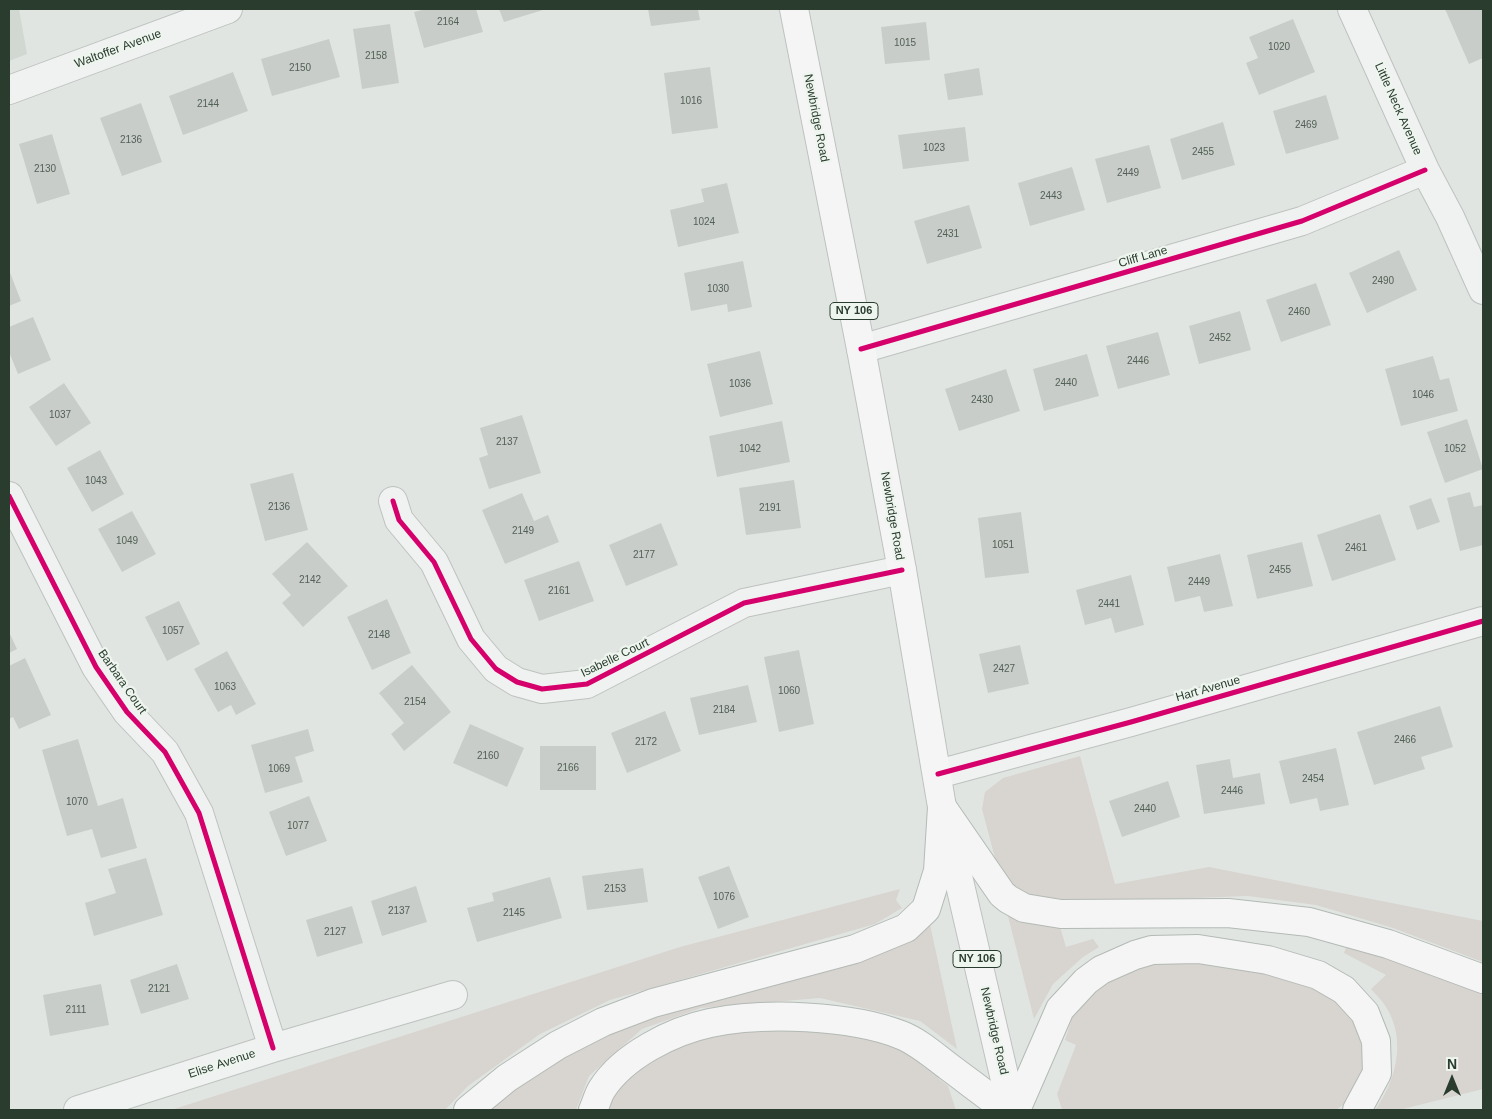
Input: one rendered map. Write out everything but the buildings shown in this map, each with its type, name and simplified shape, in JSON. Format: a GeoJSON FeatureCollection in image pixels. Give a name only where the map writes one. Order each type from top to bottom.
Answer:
{"type":"FeatureCollection","features":[{"type":"Feature","properties":{"kind":"main road","name":"Newbridge Road"},"geometry":{"type":"LineString","coordinates":[[794,9],[861,349],[902,570],[938,774],[942,807],[1014,1110]]}},
{"type":"Feature","properties":{"kind":"main road"},"geometry":{"type":"LineString","coordinates":[[942,807],[1002,894],[1024,908],[1061,914],[1228,913],[1309,922],[1388,944],[1483,980]]}},
{"type":"Feature","properties":{"kind":"main road"},"geometry":{"type":"LineString","coordinates":[[468,1110],[507,1078],[558,1046],[603,1022],[653,1003],[855,949],[906,928],[926,909],[938,871],[942,807]]}},
{"type":"Feature","properties":{"kind":"main road"},"geometry":{"type":"LineString","coordinates":[[1014,1110],[1060,1009],[1086,981],[1101,970],[1135,955],[1152,950],[1198,949],[1268,960],[1318,975],[1344,990],[1365,1013],[1376,1041],[1377,1074],[1357,1110]]}},
{"type":"Feature","properties":{"kind":"main road"},"geometry":{"type":"LineString","coordinates":[[593,1110],[601,1090],[623,1064],[658,1041],[709,1024],[747,1018],[807,1018],[867,1024],[903,1036],[928,1051],[1007,1110]]}},
{"type":"Feature","properties":{"kind":"street","name":"Waltoffer Avenue"},"geometry":{"type":"LineString","coordinates":[[9,90],[195,14],[228,9]]}},
{"type":"Feature","properties":{"kind":"street","name":"Little Neck Avenue"},"geometry":{"type":"LineString","coordinates":[[1352,9],[1425,170],[1450,218],[1483,290]]}},
{"type":"Feature","properties":{"kind":"street","name":"Cliff Lane"},"geometry":{"type":"LineString","coordinates":[[861,349],[1302,221],[1425,170]]}},
{"type":"Feature","properties":{"kind":"street","name":"Barbara Court"},"geometry":{"type":"LineString","coordinates":[[9,496],[96,667],[128,712],[165,752],[199,813],[273,1048]]}},
{"type":"Feature","properties":{"kind":"street","name":"Isabelle Court"},"geometry":{"type":"LineString","coordinates":[[393,501],[400,520],[434,562],[471,640],[496,669],[517,682],[542,689],[587,684],[744,603],[902,570]]}},
{"type":"Feature","properties":{"kind":"street","name":"Hart Avenue"},"geometry":{"type":"LineString","coordinates":[[938,774],[1131,722],[1483,620]]}},
{"type":"Feature","properties":{"kind":"street","name":"Elise Avenue"},"geometry":{"type":"LineString","coordinates":[[78,1110],[273,1048],[453,995]]}},
{"type":"Feature","properties":{"kind":"shaded area"},"geometry":{"type":"Polygon","coordinates":[[[9,9],[19,9],[27,54],[9,61],[9,9]]]}},
{"type":"Feature","properties":{"kind":"shaded area"},"geometry":{"type":"Polygon","coordinates":[[[1080,756],[1115,884],[1209,867],[1483,921],[1483,962],[1393,928],[1316,905],[1248,896],[1085,902],[1045,901],[1015,890],[999,873],[982,809],[985,792],[1003,778],[1080,756]]]}},
{"type":"Feature","properties":{"kind":"shaded area"},"geometry":{"type":"Polygon","coordinates":[[[900,889],[896,900],[902,908],[875,924],[610,1000],[540,1034],[468,1086],[445,1110],[171,1110],[680,947],[900,889]]]}},
{"type":"Feature","properties":{"kind":"shaded area"},"geometry":{"type":"Polygon","coordinates":[[[1007,912],[1060,927],[1066,947],[1093,939],[1099,947],[1083,957],[1053,984],[1034,1019],[1007,912]]]}},
{"type":"Feature","properties":{"kind":"shaded area"},"geometry":{"type":"Polygon","coordinates":[[[929,920],[957,1049],[920,1021],[820,998],[701,1008],[642,1029],[589,1076],[576,1110],[483,1110],[555,1058],[636,1020],[929,920]]]}},
{"type":"Feature","properties":{"kind":"shaded area"},"geometry":{"type":"Polygon","coordinates":[[[1348,942],[1483,993],[1483,1089],[1399,1110],[1375,1110],[1389,1086],[1393,1073],[1396,1060],[1396,1033],[1386,1007],[1371,989],[1386,975],[1344,953],[1348,942]]]}},
{"type":"Feature","properties":{"kind":"shaded area"},"geometry":{"type":"Polygon","coordinates":[[[1151,957],[1206,961],[1313,984],[1345,1006],[1364,1040],[1364,1074],[1351,1099],[1336,1110],[1062,1110],[1057,1094],[1076,1045],[1065,1040],[1071,1021],[1067,1015],[1096,979],[1151,957]]]}},
{"type":"Feature","properties":{"kind":"shaded area"},"geometry":{"type":"Polygon","coordinates":[[[779,1027],[871,1034],[922,1055],[920,1064],[948,1086],[956,1110],[601,1110],[634,1065],[687,1038],[779,1027]]]}},
{"type":"Feature","properties":{"kind":"cycle path"},"geometry":{"type":"LineString","coordinates":[[861,349],[1302,221],[1425,170]]}},
{"type":"Feature","properties":{"kind":"cycle path"},"geometry":{"type":"LineString","coordinates":[[9,496],[96,667],[127,712],[165,752],[199,813],[273,1048]]}},
{"type":"Feature","properties":{"kind":"cycle path"},"geometry":{"type":"LineString","coordinates":[[393,501],[399,520],[434,562],[471,639],[496,669],[517,682],[542,689],[587,684],[744,603],[902,570]]}},
{"type":"Feature","properties":{"kind":"cycle path"},"geometry":{"type":"LineString","coordinates":[[938,774],[1131,722],[1483,621]]}}]}
